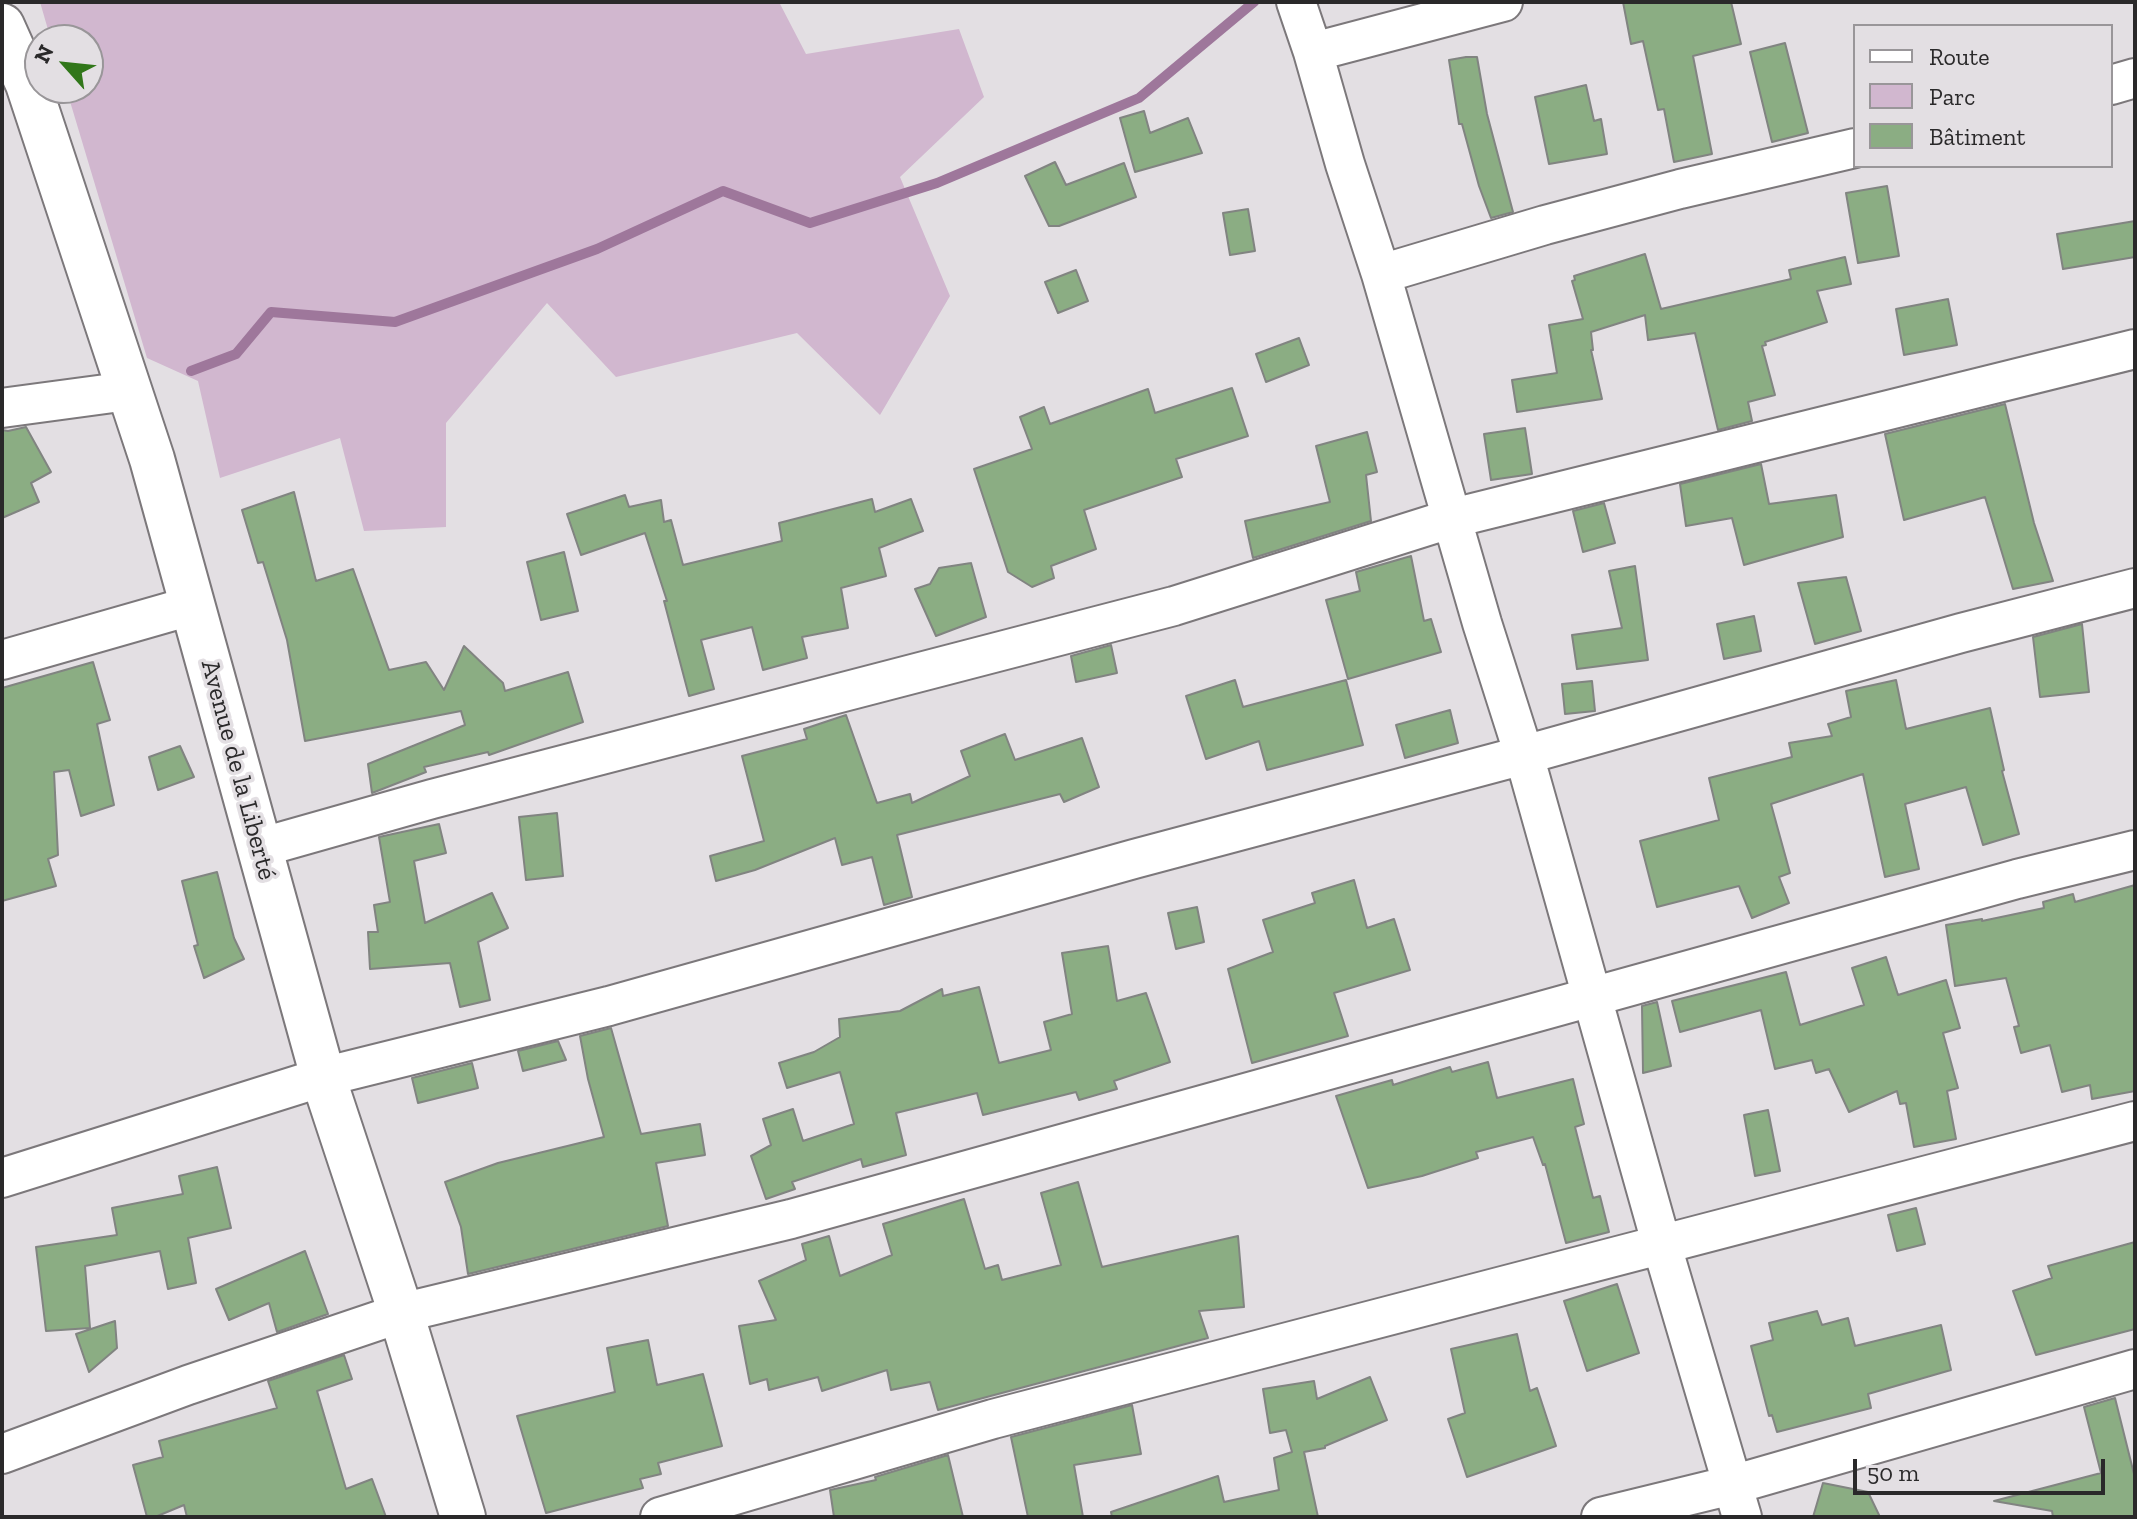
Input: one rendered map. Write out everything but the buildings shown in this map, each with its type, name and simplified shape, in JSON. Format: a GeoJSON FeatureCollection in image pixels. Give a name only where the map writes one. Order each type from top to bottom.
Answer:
{"type":"FeatureCollection","features":[{"type":"Feature","properties":{"kind":"street"},"geometry":{"type":"LineString","coordinates":[[1296,2],[1381,274],[1482,623],[1524,755],[1737,1501]]}},
{"type":"Feature","properties":{"kind":"street"},"geometry":{"type":"LineString","coordinates":[[1313,52],[1503,2]]}},
{"type":"Feature","properties":{"kind":"street","name":"Avenue de la Liberté"},"geometry":{"type":"LineString","coordinates":[[2,26],[28,84],[152,459],[323,1077],[401,1313],[463,1517]]}},
{"type":"Feature","properties":{"kind":"street"},"geometry":{"type":"LineString","coordinates":[[2113,84],[2135,78]]}},
{"type":"Feature","properties":{"kind":"street"},"geometry":{"type":"LineString","coordinates":[[1381,274],[1680,189],[1853,148]]}},
{"type":"Feature","properties":{"kind":"street"},"geometry":{"type":"LineString","coordinates":[[259,848],[432,799],[1174,606],[1453,518],[2135,349]]}},
{"type":"Feature","properties":{"kind":"street"},"geometry":{"type":"LineString","coordinates":[[2,408],[128,391]]}},
{"type":"Feature","properties":{"kind":"street"},"geometry":{"type":"LineString","coordinates":[[2,1178],[323,1077],[609,1006],[1134,859],[2135,588]]}},
{"type":"Feature","properties":{"kind":"street"},"geometry":{"type":"LineString","coordinates":[[2,660],[194,605]]}},
{"type":"Feature","properties":{"kind":"street"},"geometry":{"type":"LineString","coordinates":[[2,1454],[188,1385],[401,1313],[791,1219],[2017,879],[2135,850]]}},
{"type":"Feature","properties":{"kind":"street"},"geometry":{"type":"LineString","coordinates":[[660,1517],[993,1419],[2135,1121]]}},
{"type":"Feature","properties":{"kind":"street"},"geometry":{"type":"LineString","coordinates":[[1601,1517],[1737,1501],[2135,1369]]}},
{"type":"Feature","properties":{"kind":"green space"},"geometry":{"type":"Polygon","coordinates":[[[40,2],[779,2],[806,54],[959,29],[984,97],[900,177],[950,296],[880,415],[797,333],[616,377],[547,303],[446,423],[446,527],[364,531],[340,438],[220,478],[198,381],[147,358],[71,104],[104,104],[104,24],[46,24],[40,2]]]}},
{"type":"Feature","properties":{"kind":"waterway"},"geometry":{"type":"LineString","coordinates":[[191,371],[236,354],[271,312],[395,322],[597,249],[723,191],[810,223],[937,183],[1139,98],[1254,2]]}}]}
